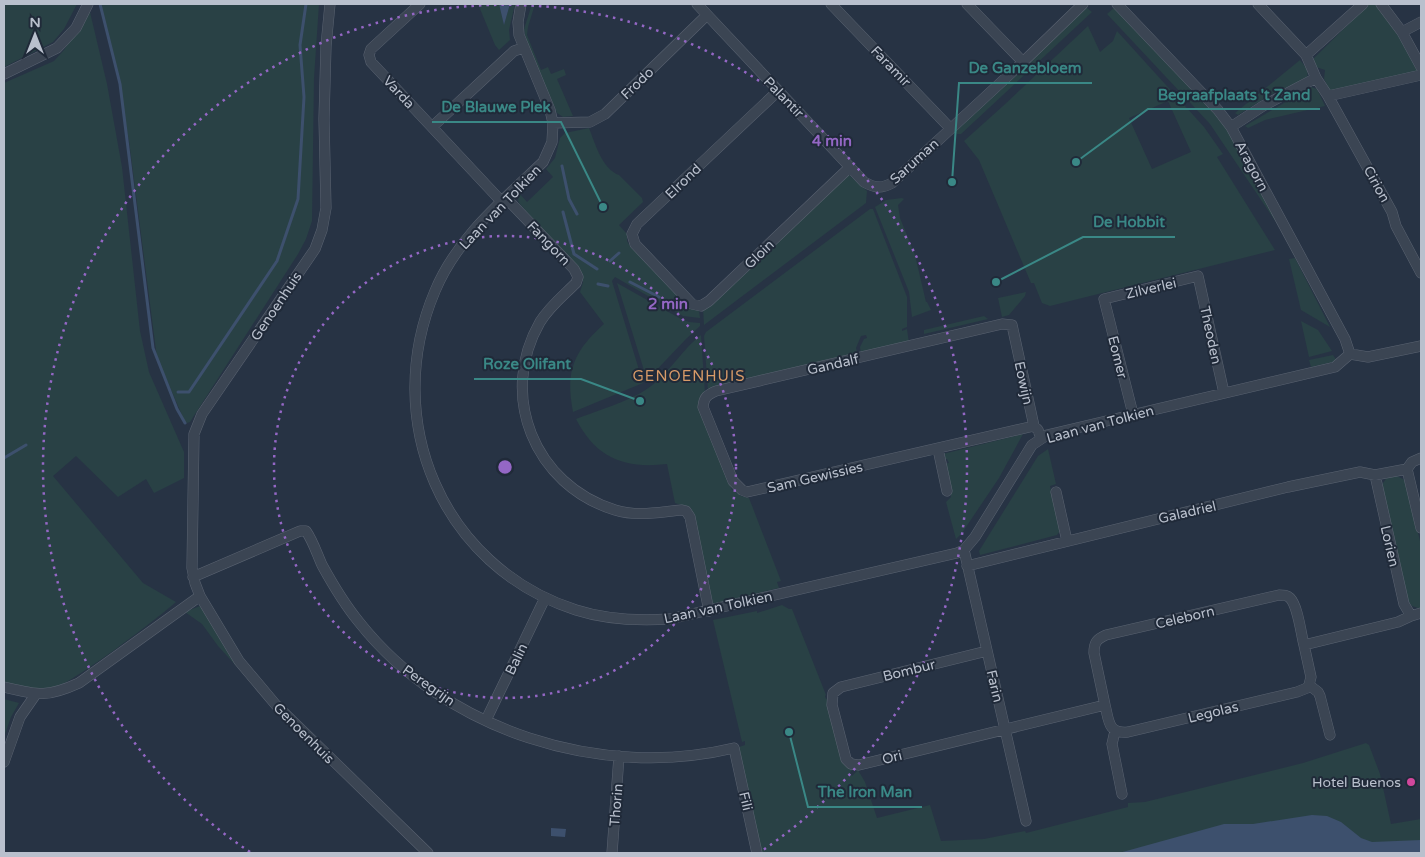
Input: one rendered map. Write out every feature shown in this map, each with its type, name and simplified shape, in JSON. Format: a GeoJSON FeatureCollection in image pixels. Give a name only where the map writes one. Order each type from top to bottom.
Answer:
{"type":"FeatureCollection","features":[{"type":"Feature","properties":{"kind":"street"},"geometry":{"type":"LineString","coordinates":[[4,74],[57,48],[76,28],[88,4]]}},
{"type":"Feature","properties":{"kind":"street","name":"Genoenhuis"},"geometry":{"type":"LineString","coordinates":[[330,4],[326,46],[324,119],[326,208],[322,230],[315,249],[202,414],[194,434],[193,577],[200,596],[239,661],[256,683],[276,705],[428,853]]}},
{"type":"Feature","properties":{"kind":"street","name":"Varda"},"geometry":{"type":"LineString","coordinates":[[420,4],[371,49],[369,55],[371,62],[504,200]]}},
{"type":"Feature","properties":{"kind":"street","name":"Laan van Tolkien"},"geometry":{"type":"LineString","coordinates":[[521,4],[518,22],[519,35],[550,110],[553,123],[552,142],[543,162],[471,234],[456,252],[435,290],[418,344],[414,395],[419,434],[430,472],[451,516],[485,557],[518,582],[545,598],[596,616],[629,620],[670,619],[709,612],[957,553],[964,550],[976,537],[1032,445],[1041,438],[1132,414],[1335,367],[1350,354]]}},
{"type":"Feature","properties":{"kind":"street","name":"Palantir"},"geometry":{"type":"LineString","coordinates":[[696,4],[864,182],[873,187]]}},
{"type":"Feature","properties":{"kind":"street","name":"Faramir"},"geometry":{"type":"LineString","coordinates":[[831,4],[950,128]]}},
{"type":"Feature","properties":{"kind":"street"},"geometry":{"type":"LineString","coordinates":[[967,4],[1023,62]]}},
{"type":"Feature","properties":{"kind":"street","name":"Saruman"},"geometry":{"type":"LineString","coordinates":[[873,187],[883,188],[892,183],[1083,4]]}},
{"type":"Feature","properties":{"kind":"street","name":"Aragorn"},"geometry":{"type":"LineString","coordinates":[[1117,4],[1218,110],[1231,127],[1345,339],[1350,354]]}},
{"type":"Feature","properties":{"kind":"street","name":"Cirion"},"geometry":{"type":"LineString","coordinates":[[1258,4],[1306,55],[1316,78],[1328,96],[1392,212],[1396,226],[1421,273]]}},
{"type":"Feature","properties":{"kind":"street"},"geometry":{"type":"LineString","coordinates":[[1306,55],[1363,4]]}},
{"type":"Feature","properties":{"kind":"street"},"geometry":{"type":"LineString","coordinates":[[1382,4],[1402,32],[1421,67]]}},
{"type":"Feature","properties":{"kind":"street","name":"Frodo"},"geometry":{"type":"LineString","coordinates":[[553,123],[590,122],[605,114],[707,15]]}},
{"type":"Feature","properties":{"kind":"street"},"geometry":{"type":"LineString","coordinates":[[1402,32],[1421,22]]}},
{"type":"Feature","properties":{"kind":"street"},"geometry":{"type":"LineString","coordinates":[[432,126],[514,51],[523,48]]}},
{"type":"Feature","properties":{"kind":"street"},"geometry":{"type":"LineString","coordinates":[[1328,96],[1421,75]]}},
{"type":"Feature","properties":{"kind":"street"},"geometry":{"type":"LineString","coordinates":[[1231,127],[1263,106],[1316,78]]}},
{"type":"Feature","properties":{"kind":"street","name":"Elrond"},"geometry":{"type":"LineString","coordinates":[[666,276],[635,244],[632,237],[634,228],[778,90]]}},
{"type":"Feature","properties":{"kind":"street","name":"Gloin"},"geometry":{"type":"LineString","coordinates":[[666,276],[692,304],[699,306],[706,304],[850,167]]}},
{"type":"Feature","properties":{"kind":"street","name":"Fangorn"},"geometry":{"type":"LineString","coordinates":[[504,200],[574,269],[578,277],[576,283],[554,303],[540,322],[531,342],[526,360],[522,387],[523,398],[527,422],[535,442],[557,475],[571,487],[592,500],[614,510],[631,514],[686,511],[690,516],[709,612]]}},
{"type":"Feature","properties":{"kind":"street","name":"Zilverlei"},"geometry":{"type":"LineString","coordinates":[[1104,299],[1198,276]]}},
{"type":"Feature","properties":{"kind":"street","name":"Theoden"},"geometry":{"type":"LineString","coordinates":[[1198,276],[1224,393]]}},
{"type":"Feature","properties":{"kind":"street","name":"Eomer"},"geometry":{"type":"LineString","coordinates":[[1104,299],[1132,414]]}},
{"type":"Feature","properties":{"kind":"street","name":"Gandalf"},"geometry":{"type":"LineString","coordinates":[[719,444],[703,407],[707,395],[716,391],[1002,324],[1012,325]]}},
{"type":"Feature","properties":{"kind":"street","name":"Eowijn"},"geometry":{"type":"LineString","coordinates":[[1012,325],[1034,426],[1041,438]]}},
{"type":"Feature","properties":{"kind":"street"},"geometry":{"type":"LineString","coordinates":[[1350,354],[1368,357],[1421,346]]}},
{"type":"Feature","properties":{"kind":"street","name":"Sam Gewissies"},"geometry":{"type":"LineString","coordinates":[[719,444],[733,481],[742,490],[747,492],[1034,426]]}},
{"type":"Feature","properties":{"kind":"street"},"geometry":{"type":"LineString","coordinates":[[938,449],[947,491]]}},
{"type":"Feature","properties":{"kind":"street"},"geometry":{"type":"LineString","coordinates":[[1421,458],[1412,462],[1407,469],[1421,528]]}},
{"type":"Feature","properties":{"kind":"street","name":"Galadriel"},"geometry":{"type":"LineString","coordinates":[[967,566],[1360,472],[1375,475],[1407,469]]}},
{"type":"Feature","properties":{"kind":"street","name":"Lorien"},"geometry":{"type":"LineString","coordinates":[[1375,475],[1404,604],[1416,614]]}},
{"type":"Feature","properties":{"kind":"street"},"geometry":{"type":"LineString","coordinates":[[1056,492],[1067,541]]}},
{"type":"Feature","properties":{"kind":"street","name":"Peregrijn"},"geometry":{"type":"LineString","coordinates":[[193,577],[300,531],[306,531],[323,566],[347,606],[374,640],[424,683],[486,720],[537,741],[574,751],[620,756],[679,757],[734,748]]}},
{"type":"Feature","properties":{"kind":"street","name":"Farin"},"geometry":{"type":"LineString","coordinates":[[964,550],[1026,821]]}},
{"type":"Feature","properties":{"kind":"street","name":"Celeborn"},"geometry":{"type":"LineString","coordinates":[[1105,704],[1094,653],[1096,642],[1106,635],[1279,595],[1286,595],[1294,605],[1304,645]]}},
{"type":"Feature","properties":{"kind":"street"},"geometry":{"type":"LineString","coordinates":[[4,687],[36,694],[58,693],[79,683],[200,596]]}},
{"type":"Feature","properties":{"kind":"street","name":"Balin"},"geometry":{"type":"LineString","coordinates":[[486,720],[545,598]]}},
{"type":"Feature","properties":{"kind":"street"},"geometry":{"type":"LineString","coordinates":[[1330,735],[1320,696],[1310,685],[1310,672],[1304,645],[1394,623],[1416,614]]}},
{"type":"Feature","properties":{"kind":"street","name":"Bombur"},"geometry":{"type":"LineString","coordinates":[[833,693],[841,687],[987,651]]}},
{"type":"Feature","properties":{"kind":"street","name":"Legolas"},"geometry":{"type":"LineString","coordinates":[[1115,731],[1122,733],[1138,731],[1297,692],[1310,685]]}},
{"type":"Feature","properties":{"kind":"street","name":"Ori"},"geometry":{"type":"LineString","coordinates":[[833,693],[832,705],[844,754],[848,762],[855,765],[1005,729]]}},
{"type":"Feature","properties":{"kind":"street"},"geometry":{"type":"LineString","coordinates":[[4,762],[20,717],[36,694]]}},
{"type":"Feature","properties":{"kind":"street"},"geometry":{"type":"LineString","coordinates":[[1005,729],[1105,704],[1110,725],[1115,731],[1112,744],[1122,794]]}},
{"type":"Feature","properties":{"kind":"street","name":"Fili"},"geometry":{"type":"LineString","coordinates":[[734,748],[757,853]]}},
{"type":"Feature","properties":{"kind":"street","name":"Thorin"},"geometry":{"type":"LineString","coordinates":[[612,853],[620,756]]}},
{"type":"Feature","properties":{"kind":"green space"},"geometry":{"type":"Polygon","coordinates":[[[4,4],[77,4],[64,29],[53,42],[4,67],[4,4]]]}},
{"type":"Feature","properties":{"kind":"green space"},"geometry":{"type":"Polygon","coordinates":[[[99,4],[319,4],[314,78],[312,221],[306,239],[298,254],[190,422],[187,423],[157,358],[129,141],[119,84],[99,4]]]}},
{"type":"Feature","properties":{"kind":"green space"},"geometry":{"type":"Polygon","coordinates":[[[478,4],[499,4],[504,24],[510,4],[515,4],[509,30],[510,40],[499,50],[495,45],[478,4]]]}},
{"type":"Feature","properties":{"kind":"green space"},"geometry":{"type":"Polygon","coordinates":[[[532,4],[535,4],[527,35],[541,70],[548,67],[551,74],[564,69],[566,75],[557,79],[573,116],[563,117],[557,113],[526,41],[524,29],[532,4]]]}},
{"type":"Feature","properties":{"kind":"green space"},"geometry":{"type":"Polygon","coordinates":[[[1369,4],[1377,4],[1405,46],[1418,73],[1332,94],[1324,79],[1325,70],[1316,67],[1312,60],[1369,4]]]}},
{"type":"Feature","properties":{"kind":"green space"},"geometry":{"type":"Polygon","coordinates":[[[1086,7],[1092,12],[961,134],[957,134],[955,131],[1086,7]]]}},
{"type":"Feature","properties":{"kind":"green space"},"geometry":{"type":"Polygon","coordinates":[[[1115,7],[1221,119],[1231,133],[1282,231],[1210,124],[1107,14],[1115,7]]]}},
{"type":"Feature","properties":{"kind":"green space"},"geometry":{"type":"Polygon","coordinates":[[[87,12],[90,12],[107,84],[122,167],[140,331],[149,372],[184,452],[184,478],[154,493],[146,479],[118,497],[76,456],[53,476],[143,583],[176,602],[132,637],[72,679],[46,691],[36,691],[4,685],[4,83],[54,61],[64,50],[87,12]]]}},
{"type":"Feature","properties":{"kind":"green space"},"geometry":{"type":"Polygon","coordinates":[[[1088,26],[1100,52],[1113,41],[1117,31],[1204,127],[1223,154],[1217,157],[1275,250],[1050,306],[1042,303],[1034,283],[1031,283],[979,160],[964,141],[1088,26]],[[1168,101],[1129,118],[1152,169],[1191,152],[1168,101]]]}},
{"type":"Feature","properties":{"kind":"green space"},"geometry":{"type":"Polygon","coordinates":[[[1300,60],[1308,70],[1307,78],[1270,95],[1238,115],[1235,113],[1300,60]]]}},
{"type":"Feature","properties":{"kind":"green space"},"geometry":{"type":"Polygon","coordinates":[[[1311,87],[1317,89],[1325,106],[1265,120],[1248,128],[1245,126],[1311,87]]]}},
{"type":"Feature","properties":{"kind":"green space"},"geometry":{"type":"Polygon","coordinates":[[[589,128],[600,155],[608,167],[642,198],[643,202],[619,225],[627,234],[627,241],[689,306],[699,310],[700,318],[683,316],[615,277],[612,281],[643,383],[573,412],[570,385],[574,363],[585,343],[604,324],[580,292],[583,282],[580,272],[518,200],[520,194],[527,202],[553,177],[546,169],[555,158],[560,138],[565,133],[589,128]]]}},
{"type":"Feature","properties":{"kind":"green space"},"geometry":{"type":"Polygon","coordinates":[[[849,175],[867,191],[866,203],[704,325],[703,309],[849,175]]]}},
{"type":"Feature","properties":{"kind":"green space"},"geometry":{"type":"Polygon","coordinates":[[[904,199],[898,205],[900,218],[915,255],[926,302],[931,310],[912,317],[909,292],[875,207],[886,200],[904,199]]]}},
{"type":"Feature","properties":{"kind":"green space"},"geometry":{"type":"Polygon","coordinates":[[[870,209],[873,209],[907,297],[907,327],[902,329],[902,331],[907,329],[909,343],[861,355],[860,347],[864,339],[867,338],[866,335],[861,336],[856,348],[858,355],[708,391],[704,336],[706,332],[870,209]]]}},
{"type":"Feature","properties":{"kind":"green space"},"geometry":{"type":"Polygon","coordinates":[[[1295,258],[1330,327],[1301,310],[1289,259],[1295,258]]]}},
{"type":"Feature","properties":{"kind":"green space"},"geometry":{"type":"Polygon","coordinates":[[[617,283],[681,319],[700,323],[700,326],[647,380],[617,283]]]}},
{"type":"Feature","properties":{"kind":"green space"},"geometry":{"type":"Polygon","coordinates":[[[1026,292],[1025,296],[1009,315],[1002,317],[998,298],[1026,292]]]}},
{"type":"Feature","properties":{"kind":"green space"},"geometry":{"type":"Polygon","coordinates":[[[984,316],[988,319],[924,334],[924,330],[984,316]]]}},
{"type":"Feature","properties":{"kind":"green space"},"geometry":{"type":"Polygon","coordinates":[[[1301,321],[1318,330],[1332,351],[1309,357],[1301,321]]]}},
{"type":"Feature","properties":{"kind":"green space"},"geometry":{"type":"Polygon","coordinates":[[[701,335],[705,393],[699,399],[699,408],[732,490],[741,496],[749,498],[781,581],[777,582],[779,588],[713,604],[691,508],[675,503],[667,464],[637,465],[613,458],[602,452],[593,443],[576,419],[618,404],[648,388],[701,335]]]}},
{"type":"Feature","properties":{"kind":"green space"},"geometry":{"type":"Polygon","coordinates":[[[1333,355],[1337,361],[1311,367],[1309,360],[1333,355]]]}},
{"type":"Feature","properties":{"kind":"green space"},"geometry":{"type":"Polygon","coordinates":[[[1023,434],[999,478],[956,539],[946,502],[951,497],[943,464],[949,463],[947,459],[943,459],[943,454],[1023,434]]]}},
{"type":"Feature","properties":{"kind":"green space"},"geometry":{"type":"Polygon","coordinates":[[[1048,449],[1056,484],[1050,486],[1060,531],[1057,535],[980,555],[979,551],[1038,456],[1048,449]]]}},
{"type":"Feature","properties":{"kind":"green space"},"geometry":{"type":"Polygon","coordinates":[[[1395,475],[1405,480],[1421,545],[1421,609],[1412,606],[1407,600],[1381,486],[1388,476],[1395,475]]]}},
{"type":"Feature","properties":{"kind":"green space"},"geometry":{"type":"Polygon","coordinates":[[[782,605],[792,609],[826,699],[829,697],[854,769],[850,772],[852,776],[858,770],[865,782],[877,818],[930,805],[941,841],[984,839],[1025,831],[1026,833],[1128,807],[1128,803],[1145,802],[1303,763],[1366,743],[1369,745],[1380,774],[1391,824],[1421,819],[1421,853],[761,853],[736,748],[745,745],[745,741],[742,742],[713,620],[757,611],[757,613],[782,605]]]}},
{"type":"Feature","properties":{"kind":"green space"},"geometry":{"type":"Polygon","coordinates":[[[200,606],[204,608],[238,668],[218,646],[202,624],[185,612],[200,606]]]}},
{"type":"Feature","properties":{"kind":"green space"},"geometry":{"type":"Polygon","coordinates":[[[4,699],[19,703],[11,717],[4,737],[4,699]]]}},
{"type":"Feature","properties":{"kind":"water"},"geometry":{"type":"Polygon","coordinates":[[[499,4],[510,4],[504,25],[499,4]]]}},
{"type":"Feature","properties":{"kind":"water"},"geometry":{"type":"Polygon","coordinates":[[[1312,815],[1327,816],[1341,822],[1361,838],[1372,842],[1421,840],[1421,853],[1119,853],[1224,824],[1253,824],[1312,815]]]}},
{"type":"Feature","properties":{"kind":"water"},"geometry":{"type":"Polygon","coordinates":[[[551,828],[566,829],[565,837],[551,836],[551,828]]]}},
{"type":"Feature","properties":{"kind":"waterway"},"geometry":{"type":"LineString","coordinates":[[100,4],[120,84],[153,348],[177,409],[185,423]]}},
{"type":"Feature","properties":{"kind":"waterway"},"geometry":{"type":"LineString","coordinates":[[178,392],[189,392],[277,261],[298,199],[304,97],[300,45],[306,4]]}},
{"type":"Feature","properties":{"kind":"waterway"},"geometry":{"type":"LineString","coordinates":[[562,166],[569,199],[577,214]]}},
{"type":"Feature","properties":{"kind":"waterway"},"geometry":{"type":"LineString","coordinates":[[563,212],[574,254],[597,269]]}},
{"type":"Feature","properties":{"kind":"waterway"},"geometry":{"type":"LineString","coordinates":[[610,261],[619,253]]}},
{"type":"Feature","properties":{"kind":"waterway"},"geometry":{"type":"LineString","coordinates":[[630,282],[659,297]]}},
{"type":"Feature","properties":{"kind":"waterway"},"geometry":{"type":"LineString","coordinates":[[598,284],[608,286]]}},
{"type":"Feature","properties":{"kind":"waterway"},"geometry":{"type":"LineString","coordinates":[[4,458],[26,445]]}},
{"type":"Feature","properties":{"kind":"place","name":"Begraafplaats 't Zand"},"geometry":{"type":"Point","coordinates":[1076,162]}},
{"type":"Feature","properties":{"kind":"place","name":"De Ganzebloem"},"geometry":{"type":"Point","coordinates":[952,182]}},
{"type":"Feature","properties":{"kind":"place","name":"De Blauwe Plek"},"geometry":{"type":"Point","coordinates":[603,207]}},
{"type":"Feature","properties":{"kind":"place","name":"De Hobbit"},"geometry":{"type":"Point","coordinates":[996,282]}},
{"type":"Feature","properties":{"kind":"place","name":"Roze Olifant"},"geometry":{"type":"Point","coordinates":[640,401]}},
{"type":"Feature","properties":{"kind":"place","name":"The Iron Man"},"geometry":{"type":"Point","coordinates":[789,732]}},
{"type":"Feature","properties":{"kind":"place","name":"Hotel Buenos"},"geometry":{"type":"Point","coordinates":[1411,782]}},
{"type":"Feature","properties":{"kind":"district","name":"GENOENHUIS"},"geometry":{"type":"Point","coordinates":[689,376]}}]}
